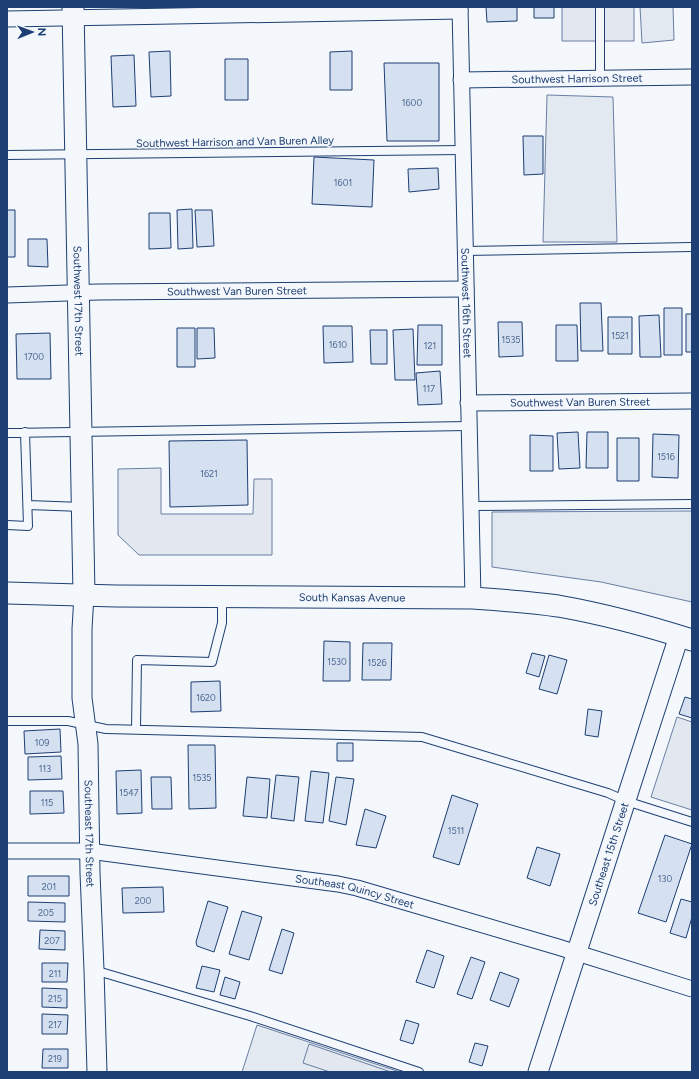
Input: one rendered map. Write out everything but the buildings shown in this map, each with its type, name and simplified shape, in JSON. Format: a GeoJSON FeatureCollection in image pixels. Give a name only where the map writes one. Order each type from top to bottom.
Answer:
{"type":"FeatureCollection","features":[{"type":"Feature","properties":{"kind":"main road","name":"Southwest 17th Street"},"geometry":{"type":"LineString","coordinates":[[73,12],[84,595]]}},
{"type":"Feature","properties":{"kind":"main road","name":"South Kansas Avenue"},"geometry":{"type":"LineString","coordinates":[[7,593],[222,597],[473,598],[559,606],[624,620],[685,638]]}},
{"type":"Feature","properties":{"kind":"street"},"geometry":{"type":"LineString","coordinates":[[7,19],[73,12],[460,9]]}},
{"type":"Feature","properties":{"kind":"street","name":"Southwest 16th Street"},"geometry":{"type":"LineString","coordinates":[[460,9],[473,598]]}},
{"type":"Feature","properties":{"kind":"street","name":"Southwest Harrison Street"},"geometry":{"type":"LineString","coordinates":[[461,80],[692,77]]}},
{"type":"Feature","properties":{"kind":"street","name":"Southwest Van Buren Street"},"geometry":{"type":"LineString","coordinates":[[7,295],[466,289]]}},
{"type":"Feature","properties":{"kind":"street","name":"Southwest Van Buren Street"},"geometry":{"type":"LineString","coordinates":[[468,402],[692,401]]}},
{"type":"Feature","properties":{"kind":"street","name":"Southeast 17th Street"},"geometry":{"type":"LineString","coordinates":[[84,595],[82,629],[82,690],[88,744],[89,852],[97,1072]]}},
{"type":"Feature","properties":{"kind":"street","name":"Southeast 15th Street"},"geometry":{"type":"LineString","coordinates":[[538,1072],[626,801],[685,638]]}},
{"type":"Feature","properties":{"kind":"street","name":"Southeast Quincy Street"},"geometry":{"type":"LineString","coordinates":[[7,851],[89,852],[338,884],[357,888],[577,953],[692,989]]}},
{"type":"Feature","properties":{"kind":"lane"},"geometry":{"type":"LineString","coordinates":[[600,7],[600,78]]}},
{"type":"Feature","properties":{"kind":"lane","name":"Southwest Harrison and Van Buren Alley"},"geometry":{"type":"LineString","coordinates":[[7,155],[463,150]]}},
{"type":"Feature","properties":{"kind":"lane"},"geometry":{"type":"LineString","coordinates":[[465,251],[692,247]]}},
{"type":"Feature","properties":{"kind":"lane"},"geometry":{"type":"LineString","coordinates":[[7,433],[469,426]]}},
{"type":"Feature","properties":{"kind":"lane"},"geometry":{"type":"LineString","coordinates":[[7,525],[28,526],[25,432]]}},
{"type":"Feature","properties":{"kind":"lane"},"geometry":{"type":"LineString","coordinates":[[471,506],[692,504]]}},
{"type":"Feature","properties":{"kind":"lane"},"geometry":{"type":"LineString","coordinates":[[28,505],[82,507]]}},
{"type":"Feature","properties":{"kind":"lane"},"geometry":{"type":"LineString","coordinates":[[136,729],[137,660],[212,662],[222,623],[222,597]]}},
{"type":"Feature","properties":{"kind":"lane"},"geometry":{"type":"LineString","coordinates":[[7,721],[68,721],[106,729],[422,737],[608,793],[626,801],[692,822]]}},
{"type":"Feature","properties":{"kind":"lane"},"geometry":{"type":"LineString","coordinates":[[94,970],[250,1016],[419,1072]]}},
{"type":"Feature","properties":{"kind":"shaded area"},"geometry":{"type":"Polygon","coordinates":[[[562,7],[634,7],[634,41],[562,41],[562,7]]]}},
{"type":"Feature","properties":{"kind":"shaded area"},"geometry":{"type":"Polygon","coordinates":[[[640,7],[673,7],[674,40],[642,43],[640,7]]]}},
{"type":"Feature","properties":{"kind":"shaded area"},"geometry":{"type":"Polygon","coordinates":[[[547,95],[613,97],[617,242],[543,242],[547,95]]]}},
{"type":"Feature","properties":{"kind":"shaded area"},"geometry":{"type":"Polygon","coordinates":[[[161,468],[161,514],[253,514],[254,479],[272,479],[272,555],[139,555],[118,535],[118,469],[161,468]]]}},
{"type":"Feature","properties":{"kind":"shaded area"},"geometry":{"type":"Polygon","coordinates":[[[692,511],[692,602],[601,582],[492,567],[492,512],[692,511]]]}},
{"type":"Feature","properties":{"kind":"shaded area"},"geometry":{"type":"Polygon","coordinates":[[[677,717],[692,722],[692,810],[651,797],[677,717]]]}},
{"type":"Feature","properties":{"kind":"shaded area"},"geometry":{"type":"Polygon","coordinates":[[[257,1025],[400,1072],[242,1072],[257,1025]]]}},
{"type":"Feature","properties":{"kind":"shaded area"},"geometry":{"type":"Polygon","coordinates":[[[309,1044],[391,1072],[330,1072],[303,1063],[309,1044]]]}}]}
